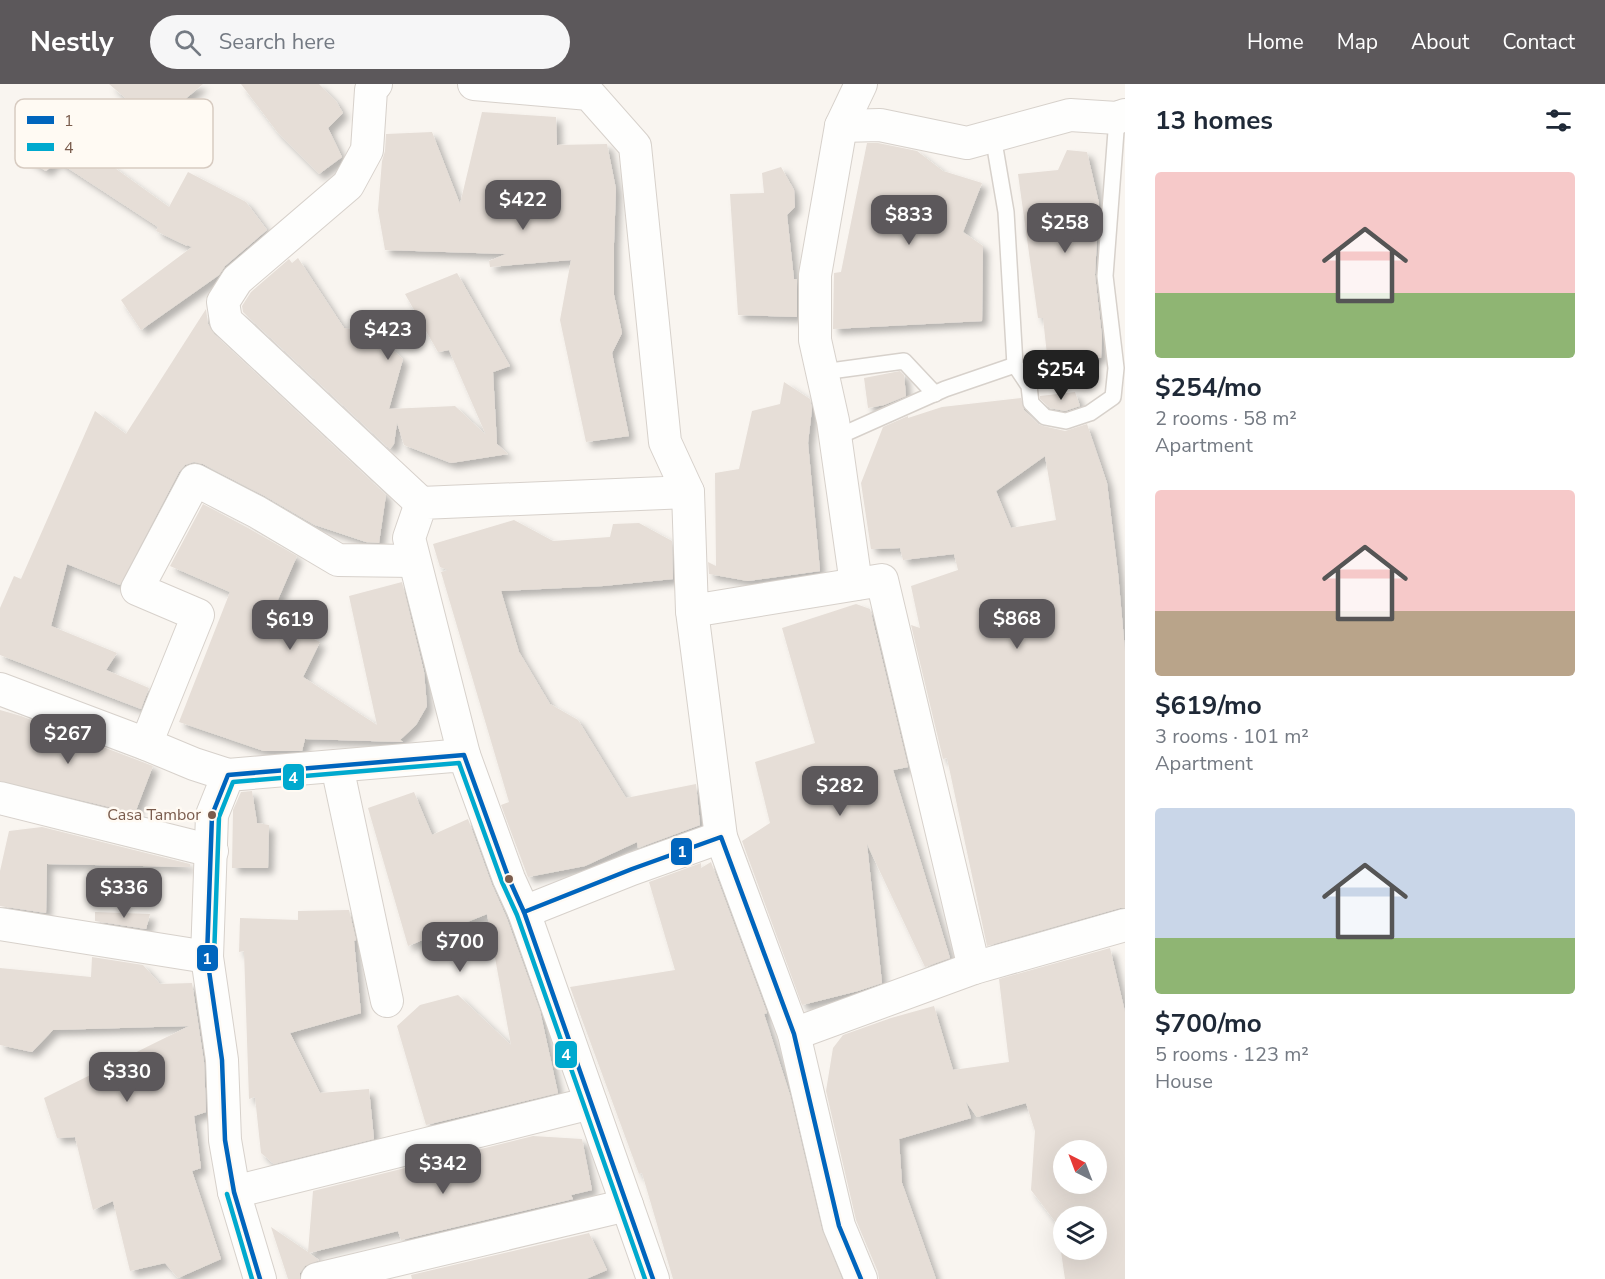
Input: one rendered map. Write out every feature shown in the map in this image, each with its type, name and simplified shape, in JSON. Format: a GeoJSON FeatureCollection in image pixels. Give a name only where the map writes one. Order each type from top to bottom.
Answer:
{"type":"FeatureCollection","features":[{"type":"Feature","properties":{"kind":"street"},"geometry":{"type":"LineString","coordinates":[[376,84],[371,90],[368,150],[348,185],[237,280],[223,302],[225,321],[421,503],[688,492]]}},
{"type":"Feature","properties":{"kind":"street"},"geometry":{"type":"LineString","coordinates":[[474,84],[592,89],[635,146],[665,442],[688,492],[692,611],[721,837],[794,1034],[839,1226],[861,1279]]}},
{"type":"Feature","properties":{"kind":"street"},"geometry":{"type":"LineString","coordinates":[[856,584],[835,438],[815,340],[815,275],[841,126],[861,84]]}},
{"type":"Feature","properties":{"kind":"street"},"geometry":{"type":"LineString","coordinates":[[841,126],[880,125],[967,143],[1070,115],[1121,117]]}},
{"type":"Feature","properties":{"kind":"street"},"geometry":{"type":"LineString","coordinates":[[146,744],[198,615],[137,589],[195,480],[256,512],[338,560],[414,561]]}},
{"type":"Feature","properties":{"kind":"street"},"geometry":{"type":"LineString","coordinates":[[421,503],[409,537],[464,755],[509,879],[524,912],[652,1279]]}},
{"type":"Feature","properties":{"kind":"street"},"geometry":{"type":"LineString","coordinates":[[692,611],[882,580],[975,968]]}},
{"type":"Feature","properties":{"kind":"street"},"geometry":{"type":"LineString","coordinates":[[0,689],[228,775],[464,755]]}},
{"type":"Feature","properties":{"kind":"street"},"geometry":{"type":"LineString","coordinates":[[337,766],[387,1001]]}},
{"type":"Feature","properties":{"kind":"street"},"geometry":{"type":"LineString","coordinates":[[228,775],[212,815],[207,957],[222,1060],[225,1140],[234,1192],[260,1279]]}},
{"type":"Feature","properties":{"kind":"street"},"geometry":{"type":"LineString","coordinates":[[0,798],[212,851]]}},
{"type":"Feature","properties":{"kind":"street"},"geometry":{"type":"LineString","coordinates":[[524,912],[721,837]]}},
{"type":"Feature","properties":{"kind":"street"},"geometry":{"type":"LineString","coordinates":[[0,924],[207,957]]}},
{"type":"Feature","properties":{"kind":"street"},"geometry":{"type":"LineString","coordinates":[[794,1034],[975,968],[1125,925]]}},
{"type":"Feature","properties":{"kind":"street"},"geometry":{"type":"LineString","coordinates":[[234,1192],[591,1103]]}},
{"type":"Feature","properties":{"kind":"street"},"geometry":{"type":"LineString","coordinates":[[317,1279],[627,1205]]}},
{"type":"Feature","properties":{"kind":"lane"},"geometry":{"type":"LineString","coordinates":[[993,136],[1006,212],[1015,365],[1029,386],[1031,403],[1045,417],[1066,421],[1090,413],[1113,396],[1116,368],[1105,276],[1121,117]]}},
{"type":"Feature","properties":{"kind":"lane"},"geometry":{"type":"LineString","coordinates":[[823,372],[904,361],[935,394]]}},
{"type":"Feature","properties":{"kind":"lane"},"geometry":{"type":"LineString","coordinates":[[835,438],[935,394],[1015,365]]}},
{"type":"Feature","properties":{"kind":"building"},"geometry":{"type":"Polygon","coordinates":[[[109,84],[203,84],[185,99],[127,99],[109,84]]]}},
{"type":"Feature","properties":{"kind":"building"},"geometry":{"type":"Polygon","coordinates":[[[241,84],[319,84],[336,101],[343,113],[328,128],[342,157],[319,174],[278,133],[241,84]]]}},
{"type":"Feature","properties":{"kind":"building"},"geometry":{"type":"Polygon","coordinates":[[[482,112],[556,117],[557,145],[607,144],[616,189],[614,295],[622,333],[612,353],[629,436],[586,442],[560,320],[571,260],[490,267],[489,261],[506,254],[385,250],[378,210],[386,134],[432,132],[460,204],[482,112]]]}},
{"type":"Feature","properties":{"kind":"building"},"geometry":{"type":"Polygon","coordinates":[[[867,143],[917,151],[943,171],[982,183],[963,232],[983,246],[982,321],[833,329],[834,273],[841,272],[867,143]]]}},
{"type":"Feature","properties":{"kind":"building"},"geometry":{"type":"Polygon","coordinates":[[[1067,150],[1087,152],[1099,203],[1095,275],[1102,337],[1101,358],[1047,355],[1043,318],[1038,318],[1018,174],[1058,170],[1067,150]]]}},
{"type":"Feature","properties":{"kind":"building"},"geometry":{"type":"Polygon","coordinates":[[[781,167],[794,190],[795,207],[787,215],[794,279],[797,279],[797,317],[738,315],[730,194],[764,193],[762,173],[781,167]]]}},
{"type":"Feature","properties":{"kind":"building"},"geometry":{"type":"Polygon","coordinates":[[[68,168],[115,168],[169,207],[188,172],[246,202],[267,230],[225,266],[219,275],[141,330],[121,300],[192,247],[156,231],[158,227],[68,168]]]}},
{"type":"Feature","properties":{"kind":"building"},"geometry":{"type":"Polygon","coordinates":[[[298,258],[344,328],[373,332],[403,359],[389,409],[455,406],[486,435],[449,350],[438,352],[405,294],[457,273],[510,366],[493,372],[497,444],[508,454],[451,463],[404,445],[397,423],[394,444],[390,449],[243,312],[242,306],[251,292],[289,259],[292,263],[298,258]]]}},
{"type":"Feature","properties":{"kind":"building"},"geometry":{"type":"Polygon","coordinates":[[[206,309],[208,324],[214,334],[386,495],[379,543],[366,542],[315,525],[203,464],[194,462],[185,465],[179,472],[120,585],[67,564],[51,626],[117,653],[106,670],[149,688],[141,709],[0,655],[0,608],[14,576],[21,579],[95,411],[126,434],[206,309]]]}},
{"type":"Feature","properties":{"kind":"building"},"geometry":{"type":"Polygon","coordinates":[[[900,371],[904,375],[906,396],[884,405],[868,408],[864,378],[900,371]]]}},
{"type":"Feature","properties":{"kind":"building"},"geometry":{"type":"Polygon","coordinates":[[[784,382],[810,399],[812,409],[808,443],[820,571],[748,581],[709,574],[708,562],[716,566],[715,473],[739,469],[752,411],[780,404],[784,382]]]}},
{"type":"Feature","properties":{"kind":"building"},"geometry":{"type":"Polygon","coordinates":[[[1075,392],[1080,406],[1065,411],[1050,408],[1040,399],[1040,396],[1075,392]]]}},
{"type":"Feature","properties":{"kind":"building"},"geometry":{"type":"Polygon","coordinates":[[[1021,398],[1024,410],[1043,426],[1065,431],[1087,424],[1107,483],[1125,651],[1125,908],[987,946],[947,758],[943,759],[911,625],[920,628],[911,586],[958,570],[954,554],[903,560],[900,548],[871,549],[861,483],[883,427],[908,416],[908,418],[942,407],[1021,398]],[[1045,456],[996,491],[1011,528],[1056,520],[1045,456]]]}},
{"type":"Feature","properties":{"kind":"building"},"geometry":{"type":"Polygon","coordinates":[[[203,504],[297,556],[270,618],[320,642],[303,677],[377,725],[349,596],[402,582],[424,672],[427,706],[416,725],[400,740],[403,742],[305,739],[302,751],[264,751],[179,722],[230,592],[170,566],[203,504]]]}},
{"type":"Feature","properties":{"kind":"building"},"geometry":{"type":"Polygon","coordinates":[[[514,520],[553,541],[610,537],[613,524],[639,523],[672,541],[673,579],[603,586],[501,591],[519,652],[550,704],[578,720],[626,798],[696,784],[700,825],[638,848],[637,842],[585,866],[528,877],[501,805],[509,802],[441,572],[448,570],[440,567],[433,544],[514,520]]]}},
{"type":"Feature","properties":{"kind":"building"},"geometry":{"type":"Polygon","coordinates":[[[856,604],[870,609],[908,767],[893,770],[950,958],[925,967],[867,844],[882,983],[802,1005],[742,841],[770,823],[755,762],[815,743],[782,628],[856,604]]]}},
{"type":"Feature","properties":{"kind":"building"},"geometry":{"type":"Polygon","coordinates":[[[0,710],[153,766],[135,813],[0,781],[0,710]]]}},
{"type":"Feature","properties":{"kind":"building"},"geometry":{"type":"Polygon","coordinates":[[[252,791],[257,823],[269,825],[268,868],[232,868],[233,810],[241,792],[252,791]]]}},
{"type":"Feature","properties":{"kind":"building"},"geometry":{"type":"Polygon","coordinates":[[[414,792],[432,835],[468,819],[540,1011],[558,1093],[426,1125],[397,1026],[420,1005],[458,995],[511,1045],[487,914],[408,946],[368,808],[414,792]]]}},
{"type":"Feature","properties":{"kind":"building"},"geometry":{"type":"Polygon","coordinates":[[[42,827],[190,864],[190,867],[47,864],[46,913],[0,906],[0,871],[9,831],[42,827]]]}},
{"type":"Feature","properties":{"kind":"building"},"geometry":{"type":"Polygon","coordinates":[[[711,862],[767,1013],[764,1014],[790,1095],[822,1230],[842,1279],[673,1279],[642,1173],[639,1174],[570,987],[675,970],[649,882],[701,863],[701,868],[711,862]]]}},
{"type":"Feature","properties":{"kind":"building"},"geometry":{"type":"Polygon","coordinates":[[[349,910],[356,940],[354,941],[361,1013],[290,1033],[320,1093],[369,1089],[374,1139],[274,1164],[261,1153],[255,1097],[249,1099],[244,951],[239,952],[240,918],[298,920],[298,911],[349,910]]]}},
{"type":"Feature","properties":{"kind":"building"},"geometry":{"type":"Polygon","coordinates":[[[95,912],[150,914],[146,929],[95,921],[95,912]]]}},
{"type":"Feature","properties":{"kind":"building"},"geometry":{"type":"Polygon","coordinates":[[[1110,948],[1125,1012],[1125,1279],[1065,1279],[1062,1260],[1107,1260],[1107,1206],[1053,1206],[1053,1219],[1031,1190],[1035,1131],[1026,1103],[977,1117],[966,1102],[971,1118],[899,1139],[902,1183],[936,1279],[879,1279],[856,1220],[826,1091],[833,1048],[843,1035],[934,1006],[953,1070],[1009,1062],[999,979],[1110,948]]]}},
{"type":"Feature","properties":{"kind":"building"},"geometry":{"type":"Polygon","coordinates":[[[92,957],[143,965],[160,984],[192,983],[204,1062],[206,1112],[194,1116],[201,1168],[192,1171],[221,1259],[178,1278],[165,1263],[130,1271],[113,1201],[93,1210],[75,1137],[57,1138],[44,1098],[189,1026],[53,1030],[32,1052],[0,1045],[0,968],[91,977],[92,957]]]}},
{"type":"Feature","properties":{"kind":"building"},"geometry":{"type":"Polygon","coordinates":[[[533,1136],[582,1139],[592,1190],[571,1195],[573,1199],[401,1240],[398,1231],[309,1253],[319,1260],[305,1266],[300,1273],[300,1279],[288,1279],[271,1227],[308,1252],[313,1191],[533,1136]]]}},
{"type":"Feature","properties":{"kind":"building"},"geometry":{"type":"Polygon","coordinates":[[[589,1233],[607,1270],[586,1279],[412,1279],[411,1275],[589,1233]]]}},
{"type":"Feature","properties":{"kind":"transit line","name":"1"},"geometry":{"type":"LineString","coordinates":[[260,1279],[234,1192],[225,1140],[222,1060],[207,957],[212,815],[228,775],[464,755],[509,879],[524,912],[653,1279]]}},
{"type":"Feature","properties":{"kind":"transit line","name":"4"},"geometry":{"type":"LineString","coordinates":[[214,957],[219,817],[233,782],[459,763],[502,882],[517,915],[645,1279]]}},
{"type":"Feature","properties":{"kind":"transit line","name":"1"},"geometry":{"type":"LineString","coordinates":[[524,912],[721,837],[794,1034],[839,1226],[861,1279]]}},
{"type":"Feature","properties":{"kind":"transit line","name":"4"},"geometry":{"type":"LineString","coordinates":[[227,1194],[252,1279]]}},
{"type":"Feature","properties":{"kind":"place","name":"Casa Tambor"},"geometry":{"type":"Point","coordinates":[212,815]}}]}
